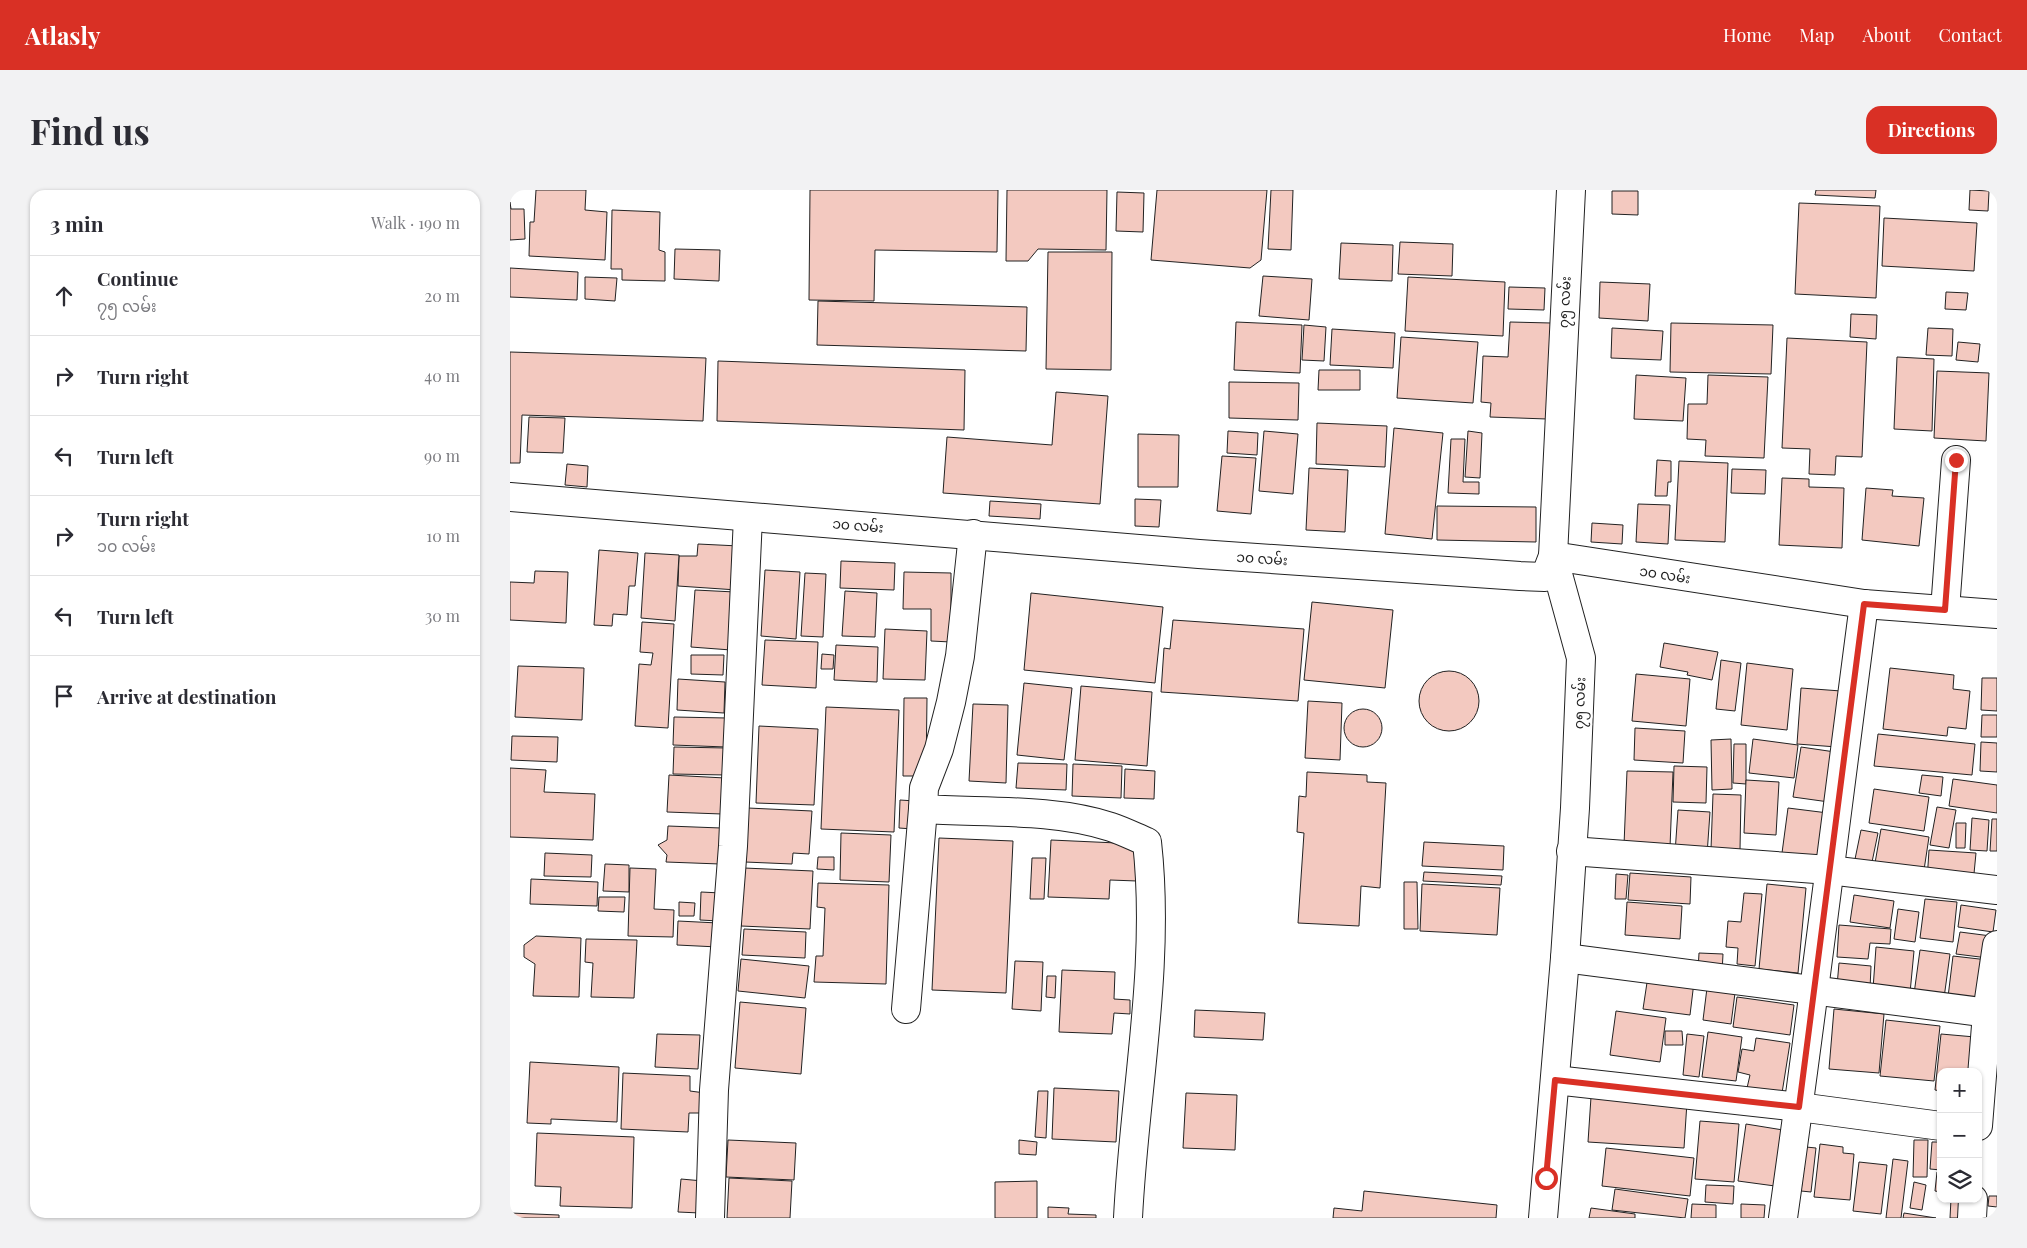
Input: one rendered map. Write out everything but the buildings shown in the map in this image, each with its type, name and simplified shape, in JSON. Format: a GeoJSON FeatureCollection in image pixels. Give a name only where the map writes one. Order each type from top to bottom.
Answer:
{"type":"FeatureCollection","features":[{"type":"Feature","properties":{"kind":"street","name":"၇၅ လမ်း"},"geometry":{"type":"LineString","coordinates":[[1543,1218],[1566,958],[1581,658],[1553,556],[1571,190]]}},
{"type":"Feature","properties":{"kind":"street"},"geometry":{"type":"LineString","coordinates":[[1945,610],[1956,460]]}},
{"type":"Feature","properties":{"kind":"street","name":"၁၀ လမ်း"},"geometry":{"type":"LineString","coordinates":[[510,497],[1199,554],[1545,577],[1553,556],[1864,604],[1997,614]]}},
{"type":"Feature","properties":{"kind":"street"},"geometry":{"type":"LineString","coordinates":[[710,1218],[714,1090],[733,846],[748,517]]}},
{"type":"Feature","properties":{"kind":"street"},"geometry":{"type":"LineString","coordinates":[[906,1009],[924,788],[939,749],[956,674],[974,534]]}},
{"type":"Feature","properties":{"kind":"street"},"geometry":{"type":"LineString","coordinates":[[1783,1218],[1815,991],[1864,604]]}},
{"type":"Feature","properties":{"kind":"street"},"geometry":{"type":"LineString","coordinates":[[923,808],[967,812],[1016,812],[1068,818],[1110,827],[1147,842],[1151,883],[1150,962],[1128,1218]]}},
{"type":"Feature","properties":{"kind":"street"},"geometry":{"type":"LineString","coordinates":[[1571,852],[1829,870],[1997,890]]}},
{"type":"Feature","properties":{"kind":"street"},"geometry":{"type":"LineString","coordinates":[[1980,1113],[1992,1013],[1997,945]]}},
{"type":"Feature","properties":{"kind":"street"},"geometry":{"type":"LineString","coordinates":[[1566,958],[1992,1013]]}},
{"type":"Feature","properties":{"kind":"street"},"geometry":{"type":"LineString","coordinates":[[1555,1080],[1799,1107],[1937,1125]]}},
{"type":"Feature","properties":{"kind":"street"},"geometry":{"type":"LineString","coordinates":[[1972,1218],[1973,1203]]}},
{"type":"Feature","properties":{"kind":"route"},"geometry":{"type":"LineString","coordinates":[[1546,1178],[1555,1080],[1799,1107],[1864,604],[1945,610],[1956,460]]}}]}
